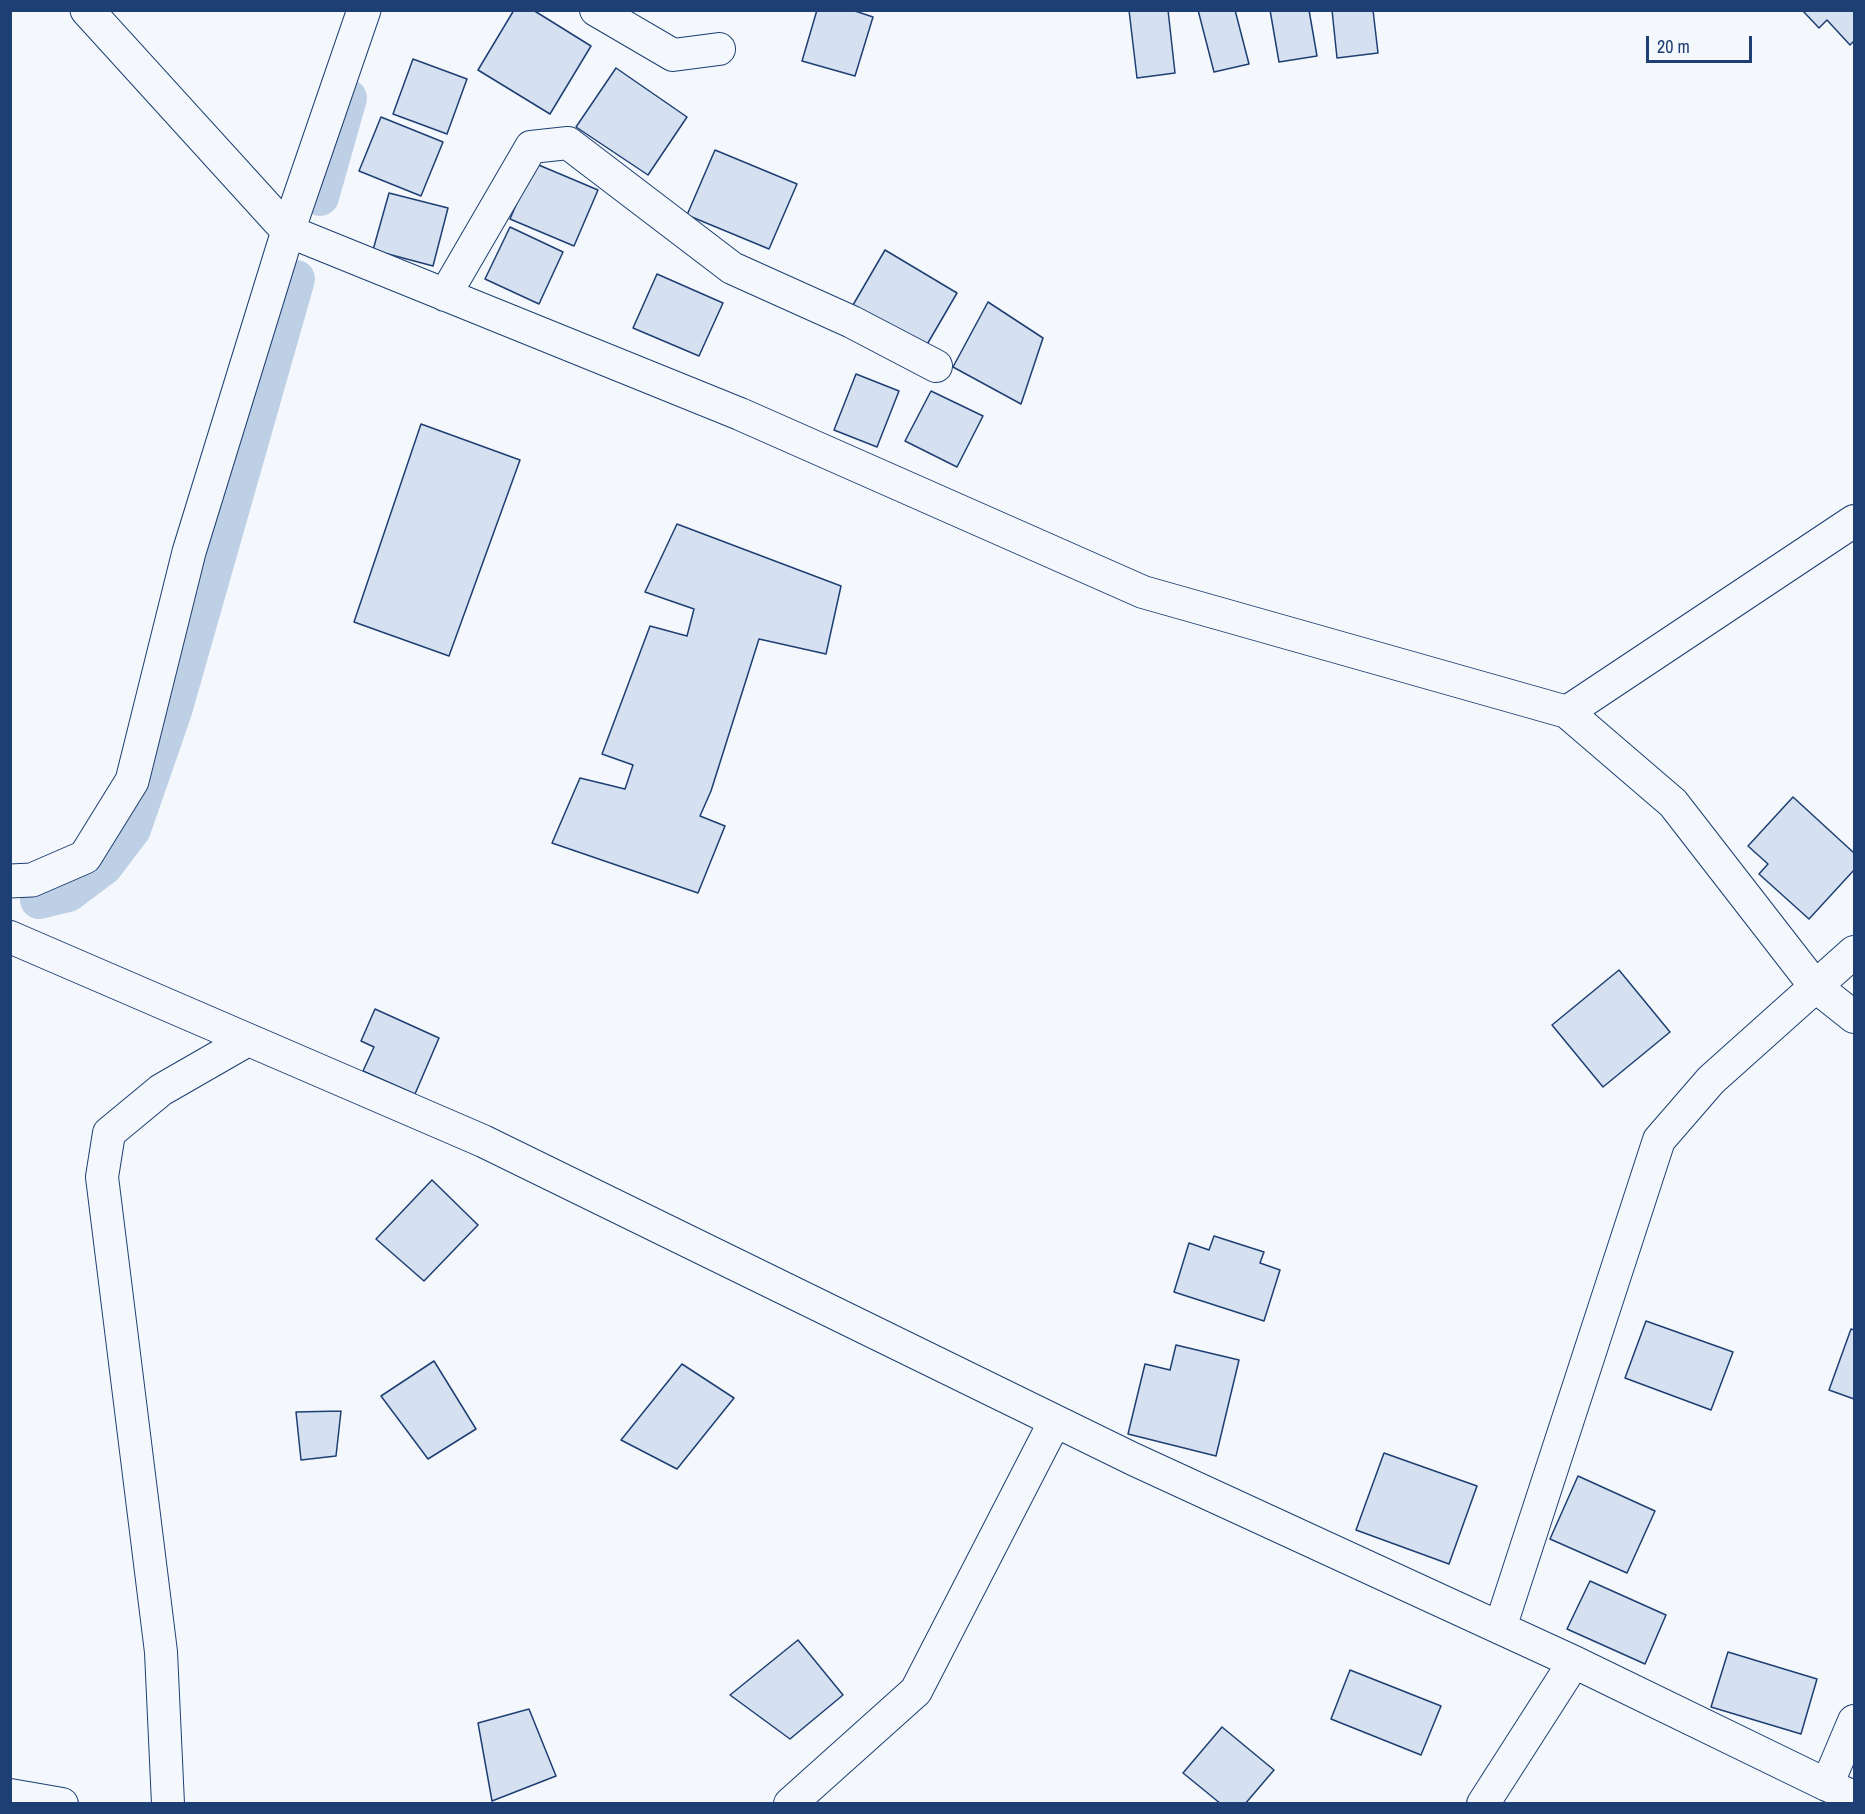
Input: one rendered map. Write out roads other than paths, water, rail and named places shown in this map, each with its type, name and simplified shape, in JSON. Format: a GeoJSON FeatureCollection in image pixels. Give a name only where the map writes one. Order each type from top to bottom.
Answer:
{"type":"FeatureCollection","features":[{"type":"Feature","properties":{"kind":"street"},"geometry":{"type":"LineString","coordinates":[[87,10],[288,231],[740,414],[1143,592],[1567,712],[1673,803],[1815,986],[1854,1017]]}},
{"type":"Feature","properties":{"kind":"street"},"geometry":{"type":"LineString","coordinates":[[10,881],[32,880],[85,857],[132,781],[189,552],[288,231],[364,10]]}},
{"type":"Feature","properties":{"kind":"street"},"geometry":{"type":"LineString","coordinates":[[596,10],[673,55],[719,49]]}},
{"type":"Feature","properties":{"kind":"street"},"geometry":{"type":"LineString","coordinates":[[445,295],[531,147],[568,143],[732,268],[852,322],[936,366]]}},
{"type":"Feature","properties":{"kind":"street"},"geometry":{"type":"LineString","coordinates":[[1567,712],[1854,521]]}},
{"type":"Feature","properties":{"kind":"street"},"geometry":{"type":"LineString","coordinates":[[10,937],[483,1142],[1133,1459],[1574,1662],[1840,1791],[1854,1721]]}},
{"type":"Feature","properties":{"kind":"street"},"geometry":{"type":"LineString","coordinates":[[1500,1628],[1659,1140],[1710,1080],[1854,952]]}},
{"type":"Feature","properties":{"kind":"street"},"geometry":{"type":"LineString","coordinates":[[168,1803],[161,1652],[102,1177],[109,1133],[161,1090],[248,1040]]}},
{"type":"Feature","properties":{"kind":"street"},"geometry":{"type":"LineString","coordinates":[[790,1803],[916,1691],[1055,1421]]}},
{"type":"Feature","properties":{"kind":"street"},"geometry":{"type":"LineString","coordinates":[[1483,1803],[1574,1662]]}},
{"type":"Feature","properties":{"kind":"street"},"geometry":{"type":"LineString","coordinates":[[10,1795],[62,1803]]}},
{"type":"Feature","properties":{"kind":"waterway"},"geometry":{"type":"LineString","coordinates":[[320,197],[348,98]]}},
{"type":"Feature","properties":{"kind":"waterway"},"geometry":{"type":"LineString","coordinates":[[39,900],[68,893],[104,866],[132,829],[173,711],[296,279]]}}]}
